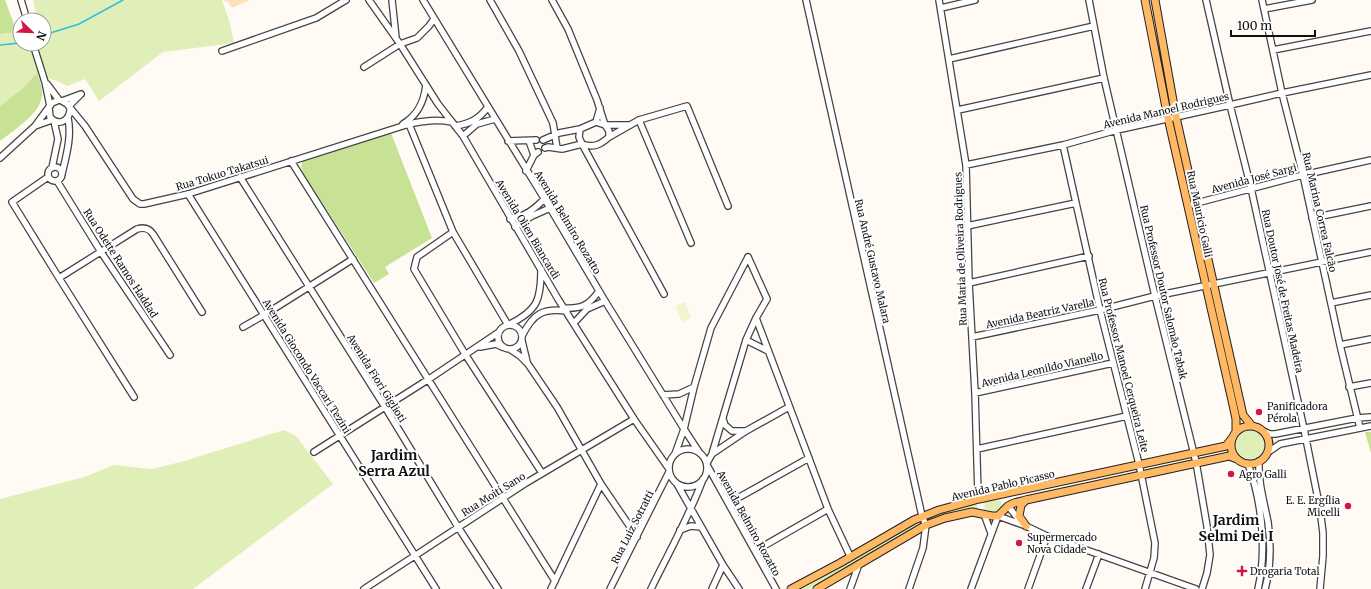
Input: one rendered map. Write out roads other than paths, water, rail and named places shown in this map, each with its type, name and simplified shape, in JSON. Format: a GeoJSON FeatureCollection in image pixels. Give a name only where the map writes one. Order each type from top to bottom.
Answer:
{"type":"FeatureCollection","features":[{"type":"Feature","properties":{"kind":"main road","name":"Rua Mauricio Galli"},"geometry":{"type":"LineString","coordinates":[[1145,0],[1168,118],[1236,418],[1234,434]]}},
{"type":"Feature","properties":{"kind":"main road","name":"Rua Mauricio Galli"},"geometry":{"type":"LineString","coordinates":[[1155,0],[1176,116],[1243,415],[1252,426]]}},
{"type":"Feature","properties":{"kind":"main road"},"geometry":{"type":"LineString","coordinates":[[1246,426],[1252,426],[1263,431],[1269,441],[1267,453],[1259,461],[1248,464],[1237,459],[1231,449],[1234,434],[1238,429],[1246,426]]}},
{"type":"Feature","properties":{"kind":"main road","name":"Avenida Pablo Picasso"},"geometry":{"type":"LineString","coordinates":[[791,589],[922,516],[979,499],[1226,446],[1234,434]]}},
{"type":"Feature","properties":{"kind":"main road","name":"Avenida Pablo Picasso"},"geometry":{"type":"LineString","coordinates":[[1008,506],[1026,500],[1196,462],[1229,456],[1237,459]]}},
{"type":"Feature","properties":{"kind":"main road"},"geometry":{"type":"LineString","coordinates":[[998,516],[1008,506],[999,495]]}},
{"type":"Feature","properties":{"kind":"main road"},"geometry":{"type":"LineString","coordinates":[[979,499],[984,514]]}},
{"type":"Feature","properties":{"kind":"main road"},"geometry":{"type":"LineString","coordinates":[[1026,500],[1021,505],[1019,516],[1026,526]]}},
{"type":"Feature","properties":{"kind":"main road","name":"Avenida Pablo Picasso"},"geometry":{"type":"LineString","coordinates":[[817,589],[926,525],[945,518],[972,512],[998,516]]}},
{"type":"Feature","properties":{"kind":"street"},"geometry":{"type":"LineString","coordinates":[[21,0],[25,12]]}},
{"type":"Feature","properties":{"kind":"street"},"geometry":{"type":"LineString","coordinates":[[24,9],[25,0]]}},
{"type":"Feature","properties":{"kind":"street"},"geometry":{"type":"LineString","coordinates":[[222,51],[316,18],[346,0]]}},
{"type":"Feature","properties":{"kind":"street","name":"Avenida Olien Biancardi"},"geometry":{"type":"LineString","coordinates":[[369,0],[396,38],[426,85],[463,136],[510,219],[574,323],[634,419],[669,470]]}},
{"type":"Feature","properties":{"kind":"street"},"geometry":{"type":"LineString","coordinates":[[392,0],[396,38]]}},
{"type":"Feature","properties":{"kind":"street","name":"Avenida Belmiro Rozatto"},"geometry":{"type":"LineString","coordinates":[[423,0],[605,301],[699,452]]}},
{"type":"Feature","properties":{"kind":"street"},"geometry":{"type":"LineString","coordinates":[[490,0],[519,51],[553,123],[557,148]]}},
{"type":"Feature","properties":{"kind":"street"},"geometry":{"type":"LineString","coordinates":[[552,0],[568,29],[600,108],[605,125],[609,131],[609,137]]}},
{"type":"Feature","properties":{"kind":"street","name":"Rua André Gustavo Malara"},"geometry":{"type":"LineString","coordinates":[[806,0],[827,97],[844,163],[852,207],[922,516],[926,525]]}},
{"type":"Feature","properties":{"kind":"street","name":"Rua Maria de Oliveira Rodrigues"},"geometry":{"type":"LineString","coordinates":[[939,0],[966,166],[969,283],[976,393],[979,499]]}},
{"type":"Feature","properties":{"kind":"street"},"geometry":{"type":"LineString","coordinates":[[941,8],[975,0]]}},
{"type":"Feature","properties":{"kind":"street","name":"Rua Professor Doutor Salomão Tabak"},"geometry":{"type":"LineString","coordinates":[[1089,0],[1104,78],[1196,462],[1207,526],[1210,555],[1207,573],[1202,589]]}},
{"type":"Feature","properties":{"kind":"street","name":"Rua Doutor José de Freitas Madeira"},"geometry":{"type":"LineString","coordinates":[[1206,0],[1251,188],[1320,509],[1323,556],[1320,589]]}},
{"type":"Feature","properties":{"kind":"street","name":"Rua Marina Correa Falcão"},"geometry":{"type":"LineString","coordinates":[[1262,0],[1282,93],[1303,175],[1349,387],[1360,428]]}},
{"type":"Feature","properties":{"kind":"street"},"geometry":{"type":"LineString","coordinates":[[1264,9],[1312,0]]}},
{"type":"Feature","properties":{"kind":"street"},"geometry":{"type":"LineString","coordinates":[[364,67],[400,44],[417,38],[426,30],[434,18]]}},
{"type":"Feature","properties":{"kind":"street"},"geometry":{"type":"LineString","coordinates":[[949,59],[1094,26]]}},
{"type":"Feature","properties":{"kind":"street"},"geometry":{"type":"LineString","coordinates":[[1273,50],[1371,31]]}},
{"type":"Feature","properties":{"kind":"street"},"geometry":{"type":"LineString","coordinates":[[36,52],[45,82],[49,114],[53,121],[58,139],[52,168],[48,172],[48,177],[12,202],[58,278],[134,397]]}},
{"type":"Feature","properties":{"kind":"street","name":"Avenida Manoel Rodrigues"},"geometry":{"type":"LineString","coordinates":[[966,166],[1063,145],[1176,116],[1371,75]]}},
{"type":"Feature","properties":{"kind":"street"},"geometry":{"type":"LineString","coordinates":[[958,110],[1104,78]]}},
{"type":"Feature","properties":{"kind":"street"},"geometry":{"type":"LineString","coordinates":[[45,82],[61,101],[69,107]]}},
{"type":"Feature","properties":{"kind":"street","name":"Rua Tokuo Takatsui"},"geometry":{"type":"LineString","coordinates":[[400,127],[419,110],[424,98],[426,85]]}},
{"type":"Feature","properties":{"kind":"street"},"geometry":{"type":"LineString","coordinates":[[0,158],[35,126],[52,103],[83,93],[69,107],[69,140],[62,177],[57,181],[52,181],[48,177]]}},
{"type":"Feature","properties":{"kind":"street"},"geometry":{"type":"LineString","coordinates":[[545,148],[548,146],[557,148],[571,148],[582,144],[593,147],[628,125],[639,120],[687,106],[728,206]]}},
{"type":"Feature","properties":{"kind":"street","name":"Rua Tokuo Takatsui"},"geometry":{"type":"LineString","coordinates":[[69,107],[84,126],[133,199],[144,204],[188,194],[409,124],[429,120],[439,120],[453,124]]}},
{"type":"Feature","properties":{"kind":"street"},"geometry":{"type":"LineString","coordinates":[[453,124],[465,125],[474,121],[482,115],[488,107]]}},
{"type":"Feature","properties":{"kind":"street"},"geometry":{"type":"LineString","coordinates":[[596,122],[600,108]]}},
{"type":"Feature","properties":{"kind":"street"},"geometry":{"type":"LineString","coordinates":[[35,126],[53,121],[62,122],[68,117]]}},
{"type":"Feature","properties":{"kind":"street"},"geometry":{"type":"LineString","coordinates":[[68,117],[84,126]]}},
{"type":"Feature","properties":{"kind":"street"},"geometry":{"type":"LineString","coordinates":[[463,136],[477,124],[495,119]]}},
{"type":"Feature","properties":{"kind":"street"},"geometry":{"type":"LineString","coordinates":[[639,120],[691,243]]}},
{"type":"Feature","properties":{"kind":"street"},"geometry":{"type":"LineString","coordinates":[[543,140],[580,129],[596,122],[605,125],[628,125]]}},
{"type":"Feature","properties":{"kind":"street"},"geometry":{"type":"LineString","coordinates":[[409,124],[453,232],[508,325],[512,325],[519,329],[528,364]]}},
{"type":"Feature","properties":{"kind":"street"},"geometry":{"type":"LineString","coordinates":[[580,129],[579,137],[591,162],[664,294]]}},
{"type":"Feature","properties":{"kind":"street"},"geometry":{"type":"LineString","coordinates":[[58,139],[69,140]]}},
{"type":"Feature","properties":{"kind":"street"},"geometry":{"type":"LineString","coordinates":[[508,141],[536,140]]}},
{"type":"Feature","properties":{"kind":"street"},"geometry":{"type":"LineString","coordinates":[[526,170],[536,154],[529,141]]}},
{"type":"Feature","properties":{"kind":"street","name":"Rua Professor Manoel Cerqueira Leite"},"geometry":{"type":"LineString","coordinates":[[1063,145],[1100,310],[1140,464],[1155,543],[1154,558],[1144,589]]}},
{"type":"Feature","properties":{"kind":"street"},"geometry":{"type":"LineString","coordinates":[[591,162],[593,147]]}},
{"type":"Feature","properties":{"kind":"street","name":"Avenida José Sargi"},"geometry":{"type":"LineString","coordinates":[[1188,206],[1251,188],[1371,160]]}},
{"type":"Feature","properties":{"kind":"street"},"geometry":{"type":"LineString","coordinates":[[291,161],[555,581]]}},
{"type":"Feature","properties":{"kind":"street"},"geometry":{"type":"LineString","coordinates":[[52,168],[55,167],[60,169],[62,174]]}},
{"type":"Feature","properties":{"kind":"street","name":"Avenida Fiori Giglioti"},"geometry":{"type":"LineString","coordinates":[[240,177],[498,589]]}},
{"type":"Feature","properties":{"kind":"street","name":"Rua Odette Ramos Haddad"},"geometry":{"type":"LineString","coordinates":[[57,181],[101,252],[170,355]]}},
{"type":"Feature","properties":{"kind":"street","name":"Avenida Giocondo Vaccari Tezini"},"geometry":{"type":"LineString","coordinates":[[188,194],[436,589]]}},
{"type":"Feature","properties":{"kind":"street"},"geometry":{"type":"LineString","coordinates":[[510,219],[520,217],[530,212],[544,199]]}},
{"type":"Feature","properties":{"kind":"street"},"geometry":{"type":"LineString","coordinates":[[967,226],[1076,203]]}},
{"type":"Feature","properties":{"kind":"street"},"geometry":{"type":"LineString","coordinates":[[1312,218],[1371,206]]}},
{"type":"Feature","properties":{"kind":"street"},"geometry":{"type":"LineString","coordinates":[[515,227],[532,216],[550,208]]}},
{"type":"Feature","properties":{"kind":"street"},"geometry":{"type":"LineString","coordinates":[[58,278],[137,230],[146,228],[153,234],[202,312]]}},
{"type":"Feature","properties":{"kind":"street"},"geometry":{"type":"LineString","coordinates":[[453,232],[417,257],[414,269],[465,354],[542,473]]}},
{"type":"Feature","properties":{"kind":"street","name":"Avenida Beatriz Varella"},"geometry":{"type":"LineString","coordinates":[[972,337],[1100,310],[1155,296],[1371,252]]}},
{"type":"Feature","properties":{"kind":"street"},"geometry":{"type":"LineString","coordinates":[[969,283],[1089,256]]}},
{"type":"Feature","properties":{"kind":"street"},"geometry":{"type":"LineString","coordinates":[[651,589],[692,509],[707,470],[707,464],[712,454],[746,340],[767,299],[748,257],[711,328],[684,429],[675,454]]}},
{"type":"Feature","properties":{"kind":"street"},"geometry":{"type":"LineString","coordinates":[[243,327],[353,259]]}},
{"type":"Feature","properties":{"kind":"street"},"geometry":{"type":"LineString","coordinates":[[314,452],[428,379],[499,332],[505,326],[524,317],[535,305],[541,288],[541,269]]}},
{"type":"Feature","properties":{"kind":"street"},"geometry":{"type":"LineString","coordinates":[[511,350],[518,347],[528,324],[539,314],[552,310],[585,306],[593,300],[599,291]]}},
{"type":"Feature","properties":{"kind":"street"},"geometry":{"type":"LineString","coordinates":[[1331,303],[1371,296]]}},
{"type":"Feature","properties":{"kind":"street"},"geometry":{"type":"LineString","coordinates":[[574,323],[587,309],[605,301]]}},
{"type":"Feature","properties":{"kind":"street"},"geometry":{"type":"LineString","coordinates":[[756,318],[828,509],[850,556]]}},
{"type":"Feature","properties":{"kind":"street"},"geometry":{"type":"LineString","coordinates":[[499,332],[498,340],[503,347]]}},
{"type":"Feature","properties":{"kind":"street"},"geometry":{"type":"LineString","coordinates":[[1340,346],[1371,339]]}},
{"type":"Feature","properties":{"kind":"street"},"geometry":{"type":"LineString","coordinates":[[746,340],[768,351]]}},
{"type":"Feature","properties":{"kind":"street"},"geometry":{"type":"LineString","coordinates":[[474,348],[496,344],[511,350],[528,364],[557,407],[601,484],[637,537]]}},
{"type":"Feature","properties":{"kind":"street","name":"Avenida Leonildo Vianello"},"geometry":{"type":"LineString","coordinates":[[976,393],[1113,362]]}},
{"type":"Feature","properties":{"kind":"street"},"geometry":{"type":"LineString","coordinates":[[1349,387],[1371,383]]}},
{"type":"Feature","properties":{"kind":"street"},"geometry":{"type":"LineString","coordinates":[[663,395],[680,394],[694,387]]}},
{"type":"Feature","properties":{"kind":"street"},"geometry":{"type":"LineString","coordinates":[[712,454],[746,431],[789,407]]}},
{"type":"Feature","properties":{"kind":"street"},"geometry":{"type":"LineString","coordinates":[[977,450],[1127,416]]}},
{"type":"Feature","properties":{"kind":"street"},"geometry":{"type":"LineString","coordinates":[[723,417],[724,425],[727,428],[736,432],[746,431]]}},
{"type":"Feature","properties":{"kind":"street"},"geometry":{"type":"LineString","coordinates":[[1263,431],[1270,434],[1275,434],[1357,418],[1371,417]]}},
{"type":"Feature","properties":{"kind":"street","name":"Rua Moiti Sano"},"geometry":{"type":"LineString","coordinates":[[364,589],[372,587],[414,556],[542,473],[634,419]]}},
{"type":"Feature","properties":{"kind":"street"},"geometry":{"type":"LineString","coordinates":[[1267,453],[1280,444],[1371,426]]}},
{"type":"Feature","properties":{"kind":"street"},"geometry":{"type":"LineString","coordinates":[[707,464],[699,452],[691,448],[682,449],[670,460],[669,470],[672,479],[677,484],[723,565],[739,589]]}},
{"type":"Feature","properties":{"kind":"street"},"geometry":{"type":"LineString","coordinates":[[729,503],[809,458]]}},
{"type":"Feature","properties":{"kind":"street"},"geometry":{"type":"LineString","coordinates":[[1259,461],[1258,472],[1270,538],[1270,555],[1266,589]]}},
{"type":"Feature","properties":{"kind":"street","name":"Avenida Belmiro Rozatto"},"geometry":{"type":"LineString","coordinates":[[707,464],[776,589]]}},
{"type":"Feature","properties":{"kind":"street"},"geometry":{"type":"LineString","coordinates":[[1248,464],[1261,519],[1263,549],[1258,589]]}},
{"type":"Feature","properties":{"kind":"street","name":"Rua Luiz Sotratti"},"geometry":{"type":"LineString","coordinates":[[610,589],[669,470]]}},
{"type":"Feature","properties":{"kind":"street"},"geometry":{"type":"LineString","coordinates":[[677,484],[686,487],[696,485],[703,479]]}},
{"type":"Feature","properties":{"kind":"street"},"geometry":{"type":"LineString","coordinates":[[551,589],[601,484]]}},
{"type":"Feature","properties":{"kind":"street"},"geometry":{"type":"LineString","coordinates":[[1008,506],[1016,517],[1026,526]]}},
{"type":"Feature","properties":{"kind":"street"},"geometry":{"type":"LineString","coordinates":[[755,551],[828,509]]}},
{"type":"Feature","properties":{"kind":"street"},"geometry":{"type":"LineString","coordinates":[[984,514],[991,534]]}},
{"type":"Feature","properties":{"kind":"street"},"geometry":{"type":"LineString","coordinates":[[971,589],[998,516],[1026,526],[1047,536],[1196,589]]}},
{"type":"Feature","properties":{"kind":"street"},"geometry":{"type":"LineString","coordinates":[[909,589],[923,548],[926,525]]}},
{"type":"Feature","properties":{"kind":"street"},"geometry":{"type":"LineString","coordinates":[[680,530],[691,526],[702,527]]}},
{"type":"Feature","properties":{"kind":"street"},"geometry":{"type":"LineString","coordinates":[[1028,589],[1047,536]]}},
{"type":"Feature","properties":{"kind":"street"},"geometry":{"type":"LineString","coordinates":[[1086,589],[1099,554]]}},
{"type":"Feature","properties":{"kind":"street"},"geometry":{"type":"LineString","coordinates":[[850,589],[859,564]]}},
{"type":"Feature","properties":{"kind":"street"},"geometry":{"type":"LineString","coordinates":[[712,589],[723,565]]}},
{"type":"Feature","properties":{"kind":"waterway"},"geometry":{"type":"LineString","coordinates":[[52,32],[79,24],[123,0]]}},
{"type":"Feature","properties":{"kind":"waterway"},"geometry":{"type":"LineString","coordinates":[[0,45],[12,44]]}},
{"type":"Feature","properties":{"kind":"place","name":"Panificadora Pérola"},"geometry":{"type":"Point","coordinates":[1259,412]}},
{"type":"Feature","properties":{"kind":"place","name":"Agro Galli"},"geometry":{"type":"Point","coordinates":[1231,474]}},
{"type":"Feature","properties":{"kind":"place","name":"E. E. Ergília Micelli"},"geometry":{"type":"Point","coordinates":[1348,506]}},
{"type":"Feature","properties":{"kind":"place","name":"Supermercado Nova Cidade"},"geometry":{"type":"Point","coordinates":[1019,543]}},
{"type":"Feature","properties":{"kind":"place","name":"Drogaria Total"},"geometry":{"type":"Point","coordinates":[1242,571]}},
{"type":"Feature","properties":{"kind":"district","name":"Jardim Serra Azul"},"geometry":{"type":"Point","coordinates":[394,464]}},
{"type":"Feature","properties":{"kind":"district","name":"Jardim Selmi Dei I"},"geometry":{"type":"Point","coordinates":[1236,528]}}]}
